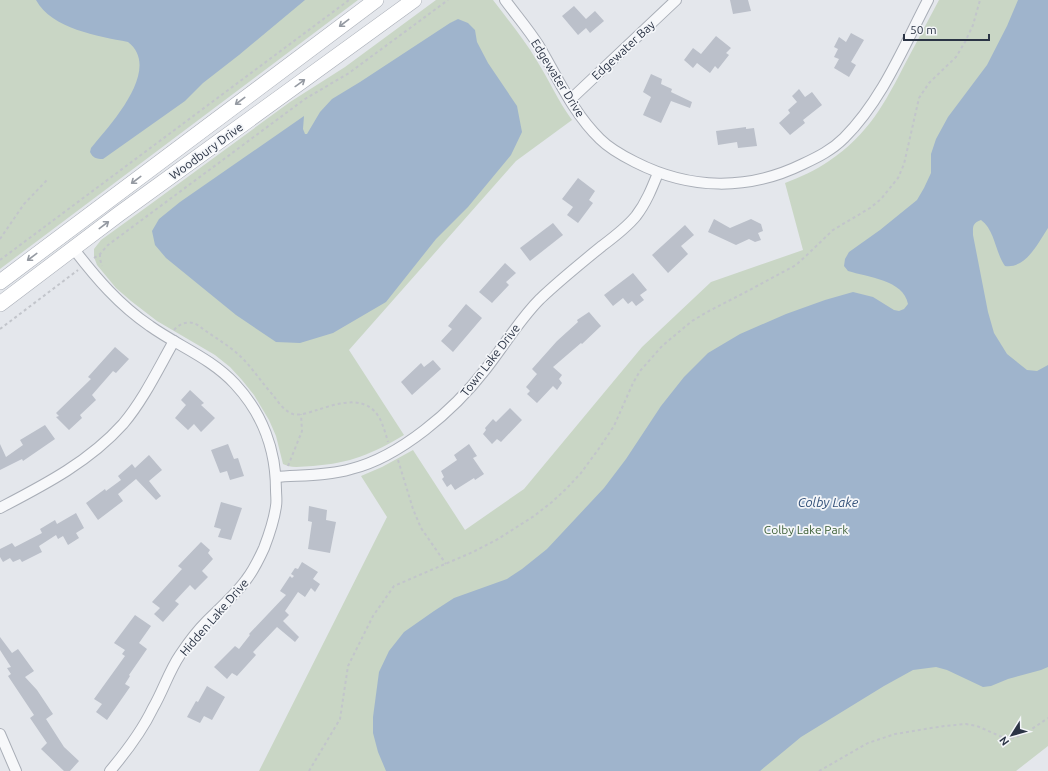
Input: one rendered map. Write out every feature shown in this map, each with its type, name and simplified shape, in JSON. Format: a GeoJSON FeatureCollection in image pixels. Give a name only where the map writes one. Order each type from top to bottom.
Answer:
{"type":"FeatureCollection","features":[{"type":"Feature","properties":{"kind":"main road","name":"Woodbury Drive"},"geometry":{"type":"LineString","coordinates":[[0,282],[376,0]]}},
{"type":"Feature","properties":{"kind":"main road","name":"Woodbury Drive"},"geometry":{"type":"LineString","coordinates":[[0,304],[73,248],[414,0]]}},
{"type":"Feature","properties":{"kind":"street","name":"Edgewater Drive"},"geometry":{"type":"LineString","coordinates":[[505,0],[538,44],[570,100],[584,120],[601,139],[621,155],[658,173],[681,180],[707,184],[736,184],[763,179],[782,173],[820,156],[842,139],[860,120],[879,94],[928,0]]}},
{"type":"Feature","properties":{"kind":"street","name":"Edgewater Bay"},"geometry":{"type":"LineString","coordinates":[[570,100],[676,0]]}},
{"type":"Feature","properties":{"kind":"street","name":"Town Lake Drive"},"geometry":{"type":"LineString","coordinates":[[276,477],[351,470],[394,451],[424,430],[452,407],[470,389],[521,320],[537,302],[555,285],[622,230],[635,217],[646,202],[658,173]]}},
{"type":"Feature","properties":{"kind":"street","name":"Hidden Lake Drive"},"geometry":{"type":"LineString","coordinates":[[73,248],[97,279],[134,315],[151,328],[216,367],[234,383],[249,401],[268,437],[276,477],[276,506],[270,533],[260,557],[247,580],[189,641],[177,659],[138,735],[110,771]]}},
{"type":"Feature","properties":{"kind":"street"},"geometry":{"type":"LineString","coordinates":[[0,508],[54,480],[104,443],[123,424],[142,397],[171,339]]}},
{"type":"Feature","properties":{"kind":"street"},"geometry":{"type":"LineString","coordinates":[[0,734],[16,771]]}},
{"type":"Feature","properties":{"kind":"path"},"geometry":{"type":"LineString","coordinates":[[0,260],[349,0]]}},
{"type":"Feature","properties":{"kind":"path"},"geometry":{"type":"LineString","coordinates":[[103,267],[100,262],[100,254],[108,245],[305,99],[349,73],[448,0]]}},
{"type":"Feature","properties":{"kind":"path"},"geometry":{"type":"LineString","coordinates":[[309,771],[340,719],[348,666],[373,616],[394,586],[446,564],[498,539],[534,516],[567,488],[581,473],[614,426],[633,382],[640,371],[662,346],[692,321],[796,265],[833,230],[870,208],[881,199],[898,178],[904,164],[919,98],[929,82],[956,57],[973,25],[980,0]]}},
{"type":"Feature","properties":{"kind":"path"},"geometry":{"type":"LineString","coordinates":[[0,239],[24,204],[47,180]]}},
{"type":"Feature","properties":{"kind":"path"},"geometry":{"type":"LineString","coordinates":[[0,329],[72,273]]}},
{"type":"Feature","properties":{"kind":"path"},"geometry":{"type":"LineString","coordinates":[[171,339],[175,329],[180,325],[193,323],[200,326],[238,354],[256,373],[284,408],[294,414],[301,414],[338,403],[350,402],[362,404],[369,407],[376,413],[381,421],[388,441]]}},
{"type":"Feature","properties":{"kind":"path"},"geometry":{"type":"LineString","coordinates":[[170,326],[175,329]]}},
{"type":"Feature","properties":{"kind":"path"},"geometry":{"type":"LineString","coordinates":[[276,477],[288,465],[295,450],[302,431],[301,414]]}},
{"type":"Feature","properties":{"kind":"path"},"geometry":{"type":"LineString","coordinates":[[399,462],[408,495],[421,528],[446,564]]}},
{"type":"Feature","properties":{"kind":"path"},"geometry":{"type":"LineString","coordinates":[[819,771],[868,743],[895,734],[966,724],[977,726],[1002,737],[1014,738],[1026,733],[1048,718]]}},
{"type":"Feature","properties":{"kind":"green space"},"geometry":{"type":"Polygon","coordinates":[[[0,0],[358,0],[0,269],[0,0]]]}},
{"type":"Feature","properties":{"kind":"green space"},"geometry":{"type":"Polygon","coordinates":[[[436,0],[493,0],[532,53],[572,120],[516,161],[349,350],[404,435],[371,452],[339,463],[297,467],[288,466],[283,464],[276,436],[269,420],[254,395],[242,380],[230,367],[215,355],[157,321],[116,288],[97,265],[94,257],[94,249],[101,240],[290,102],[345,67],[436,0]]]}},
{"type":"Feature","properties":{"kind":"green space","name":"Colby Lake"},"geometry":{"type":"Polygon","coordinates":[[[939,0],[1048,0],[1048,746],[1016,771],[259,771],[387,517],[361,476],[382,467],[413,450],[465,530],[524,489],[642,347],[711,282],[803,250],[785,183],[824,165],[843,151],[865,129],[891,91],[939,0]]]}},
{"type":"Feature","properties":{"kind":"water"},"geometry":{"type":"Polygon","coordinates":[[[36,0],[305,0],[203,83],[185,101],[103,159],[94,157],[90,152],[91,148],[120,112],[129,97],[136,82],[140,67],[137,53],[128,42],[90,34],[64,24],[43,10],[36,0]]]}},
{"type":"Feature","properties":{"kind":"water","name":"Colby Lake"},"geometry":{"type":"Polygon","coordinates":[[[1018,0],[1048,0],[1048,228],[1031,254],[1019,263],[1012,266],[1005,266],[989,229],[981,220],[975,224],[973,228],[973,235],[988,312],[994,333],[1007,354],[1027,370],[1037,371],[1048,365],[1048,667],[1008,679],[991,686],[983,687],[947,670],[936,667],[913,670],[801,737],[760,771],[386,771],[378,752],[373,733],[373,717],[379,672],[389,651],[404,632],[454,598],[507,579],[547,549],[604,488],[626,459],[661,406],[684,377],[708,353],[740,334],[786,314],[853,292],[873,297],[894,310],[899,311],[904,309],[908,304],[905,296],[900,290],[884,281],[848,271],[844,266],[845,259],[849,252],[880,230],[917,200],[931,173],[931,154],[936,139],[948,117],[987,65],[1007,26],[1018,0]]]}},
{"type":"Feature","properties":{"kind":"water"},"geometry":{"type":"Polygon","coordinates":[[[458,19],[468,23],[475,30],[477,42],[488,63],[517,106],[522,132],[511,155],[468,207],[436,239],[386,302],[333,333],[300,343],[276,342],[236,315],[166,258],[155,245],[152,231],[159,219],[180,202],[304,116],[303,129],[305,134],[307,134],[320,112],[332,99],[458,19]]]}},
{"type":"Feature","properties":{"kind":"building"},"geometry":{"type":"Polygon","coordinates":[[[730,0],[748,0],[751,11],[733,14],[730,0]]]}},
{"type":"Feature","properties":{"kind":"building"},"geometry":{"type":"Polygon","coordinates":[[[574,6],[586,19],[595,11],[604,21],[590,33],[586,28],[578,35],[562,16],[574,6]]]}},
{"type":"Feature","properties":{"kind":"building"},"geometry":{"type":"Polygon","coordinates":[[[851,33],[864,40],[851,62],[856,65],[849,77],[834,68],[839,59],[834,57],[838,49],[834,47],[839,37],[846,42],[851,33]]]}},
{"type":"Feature","properties":{"kind":"building"},"geometry":{"type":"Polygon","coordinates":[[[716,36],[731,48],[726,53],[729,55],[718,69],[715,66],[710,73],[697,63],[693,68],[684,60],[693,48],[701,54],[716,36]]]}},
{"type":"Feature","properties":{"kind":"building"},"geometry":{"type":"Polygon","coordinates":[[[651,74],[662,79],[661,84],[672,89],[671,92],[692,102],[690,108],[671,101],[661,123],[643,115],[651,97],[643,92],[651,74]]]}},
{"type":"Feature","properties":{"kind":"building"},"geometry":{"type":"Polygon","coordinates":[[[799,89],[805,97],[812,92],[822,105],[803,120],[805,123],[790,135],[779,123],[790,113],[788,110],[797,102],[792,96],[799,89]]]}},
{"type":"Feature","properties":{"kind":"building"},"geometry":{"type":"Polygon","coordinates":[[[746,127],[746,129],[754,128],[757,146],[738,148],[737,142],[718,145],[716,131],[746,127]]]}},
{"type":"Feature","properties":{"kind":"building"},"geometry":{"type":"Polygon","coordinates":[[[578,178],[595,191],[589,200],[593,203],[578,223],[567,215],[573,207],[562,199],[578,178]]]}},
{"type":"Feature","properties":{"kind":"building"},"geometry":{"type":"Polygon","coordinates":[[[714,219],[730,228],[751,219],[761,224],[763,231],[758,233],[761,240],[755,242],[749,239],[736,245],[708,232],[714,219]]]}},
{"type":"Feature","properties":{"kind":"building"},"geometry":{"type":"Polygon","coordinates":[[[553,223],[563,235],[530,261],[520,248],[553,223]]]}},
{"type":"Feature","properties":{"kind":"building"},"geometry":{"type":"Polygon","coordinates":[[[685,225],[694,235],[681,246],[688,254],[668,273],[652,255],[685,225]]]}},
{"type":"Feature","properties":{"kind":"building"},"geometry":{"type":"Polygon","coordinates":[[[505,263],[516,273],[506,282],[509,285],[492,303],[479,292],[505,263]]]}},
{"type":"Feature","properties":{"kind":"building"},"geometry":{"type":"Polygon","coordinates":[[[633,273],[647,290],[640,295],[644,300],[636,306],[632,301],[628,304],[623,298],[613,306],[604,295],[633,273]]]}},
{"type":"Feature","properties":{"kind":"building"},"geometry":{"type":"Polygon","coordinates":[[[466,304],[482,318],[453,352],[441,341],[452,329],[448,326],[466,304]]]}},
{"type":"Feature","properties":{"kind":"building"},"geometry":{"type":"Polygon","coordinates":[[[589,312],[601,326],[582,344],[581,343],[553,367],[562,375],[559,379],[562,383],[557,390],[553,386],[537,403],[527,394],[530,391],[526,387],[537,374],[532,369],[557,341],[578,322],[577,320],[589,312]]]}},
{"type":"Feature","properties":{"kind":"building"},"geometry":{"type":"Polygon","coordinates":[[[115,347],[129,359],[116,373],[113,371],[92,395],[96,400],[80,415],[82,418],[69,430],[56,417],[59,416],[56,413],[91,379],[88,377],[115,347]]]}},
{"type":"Feature","properties":{"kind":"building"},"geometry":{"type":"Polygon","coordinates":[[[433,360],[441,369],[412,395],[401,382],[421,363],[424,367],[433,360]]]}},
{"type":"Feature","properties":{"kind":"building"},"geometry":{"type":"Polygon","coordinates":[[[190,390],[204,403],[201,405],[215,418],[201,432],[194,424],[188,430],[175,418],[186,405],[181,400],[190,390]]]}},
{"type":"Feature","properties":{"kind":"building"},"geometry":{"type":"Polygon","coordinates":[[[510,408],[522,420],[501,442],[497,439],[492,444],[483,434],[486,430],[485,428],[493,419],[496,422],[510,408]]]}},
{"type":"Feature","properties":{"kind":"building"},"geometry":{"type":"Polygon","coordinates":[[[45,425],[55,439],[23,461],[22,459],[0,470],[0,444],[6,457],[23,445],[20,440],[45,425]]]}},
{"type":"Feature","properties":{"kind":"building"},"geometry":{"type":"Polygon","coordinates":[[[228,444],[234,459],[238,458],[244,476],[230,480],[227,471],[220,473],[211,450],[228,444]]]}},
{"type":"Feature","properties":{"kind":"building"},"geometry":{"type":"Polygon","coordinates":[[[469,444],[477,456],[473,458],[484,474],[475,480],[474,478],[455,490],[451,484],[447,487],[442,479],[444,477],[441,471],[457,460],[454,455],[469,444]]]}},
{"type":"Feature","properties":{"kind":"building"},"geometry":{"type":"Polygon","coordinates":[[[149,455],[162,470],[149,481],[161,496],[156,500],[136,479],[118,494],[123,501],[98,520],[86,503],[105,489],[106,491],[121,480],[118,476],[132,464],[135,468],[149,455]]]}},
{"type":"Feature","properties":{"kind":"building"},"geometry":{"type":"Polygon","coordinates":[[[221,502],[242,508],[231,540],[218,537],[221,529],[214,527],[221,502]]]}},
{"type":"Feature","properties":{"kind":"building"},"geometry":{"type":"Polygon","coordinates":[[[309,506],[327,510],[326,520],[336,522],[330,553],[308,549],[312,522],[308,521],[309,506]]]}},
{"type":"Feature","properties":{"kind":"building"},"geometry":{"type":"Polygon","coordinates":[[[76,513],[84,528],[76,533],[79,538],[68,545],[63,536],[58,539],[56,535],[39,546],[42,552],[22,562],[20,559],[13,562],[10,558],[3,562],[0,557],[0,549],[12,543],[15,547],[42,533],[40,529],[55,520],[57,524],[76,513]]]}},
{"type":"Feature","properties":{"kind":"building"},"geometry":{"type":"Polygon","coordinates":[[[201,542],[210,550],[208,553],[213,559],[202,571],[208,577],[195,590],[190,585],[175,601],[179,604],[163,622],[154,614],[160,608],[152,602],[182,569],[178,566],[201,542]]]}},
{"type":"Feature","properties":{"kind":"building"},"geometry":{"type":"Polygon","coordinates":[[[302,562],[318,572],[313,579],[320,584],[315,592],[311,588],[305,597],[298,592],[285,611],[289,615],[283,621],[299,637],[295,642],[277,627],[253,652],[256,655],[237,676],[232,673],[227,679],[214,667],[235,646],[239,649],[250,635],[249,634],[286,595],[280,591],[290,576],[292,578],[294,576],[291,574],[295,568],[298,569],[302,562]]]}},
{"type":"Feature","properties":{"kind":"building"},"geometry":{"type":"Polygon","coordinates":[[[135,615],[151,626],[139,643],[147,649],[129,675],[130,676],[125,684],[130,687],[107,720],[96,712],[102,704],[94,699],[125,656],[122,654],[125,650],[114,643],[135,615]]]}},
{"type":"Feature","properties":{"kind":"building"},"geometry":{"type":"Polygon","coordinates":[[[0,637],[12,653],[18,649],[34,671],[25,677],[37,690],[53,714],[46,719],[64,747],[79,761],[70,771],[64,771],[41,749],[47,743],[30,718],[34,715],[8,676],[11,674],[7,668],[11,667],[0,650],[0,637]]]}},
{"type":"Feature","properties":{"kind":"building"},"geometry":{"type":"Polygon","coordinates":[[[207,686],[225,697],[212,720],[204,716],[200,723],[187,717],[207,686]]]}},
{"type":"Feature","properties":{"kind":"park label","name":"Colby Lake Park"},"geometry":{"type":"Point","coordinates":[806,529]}}]}
